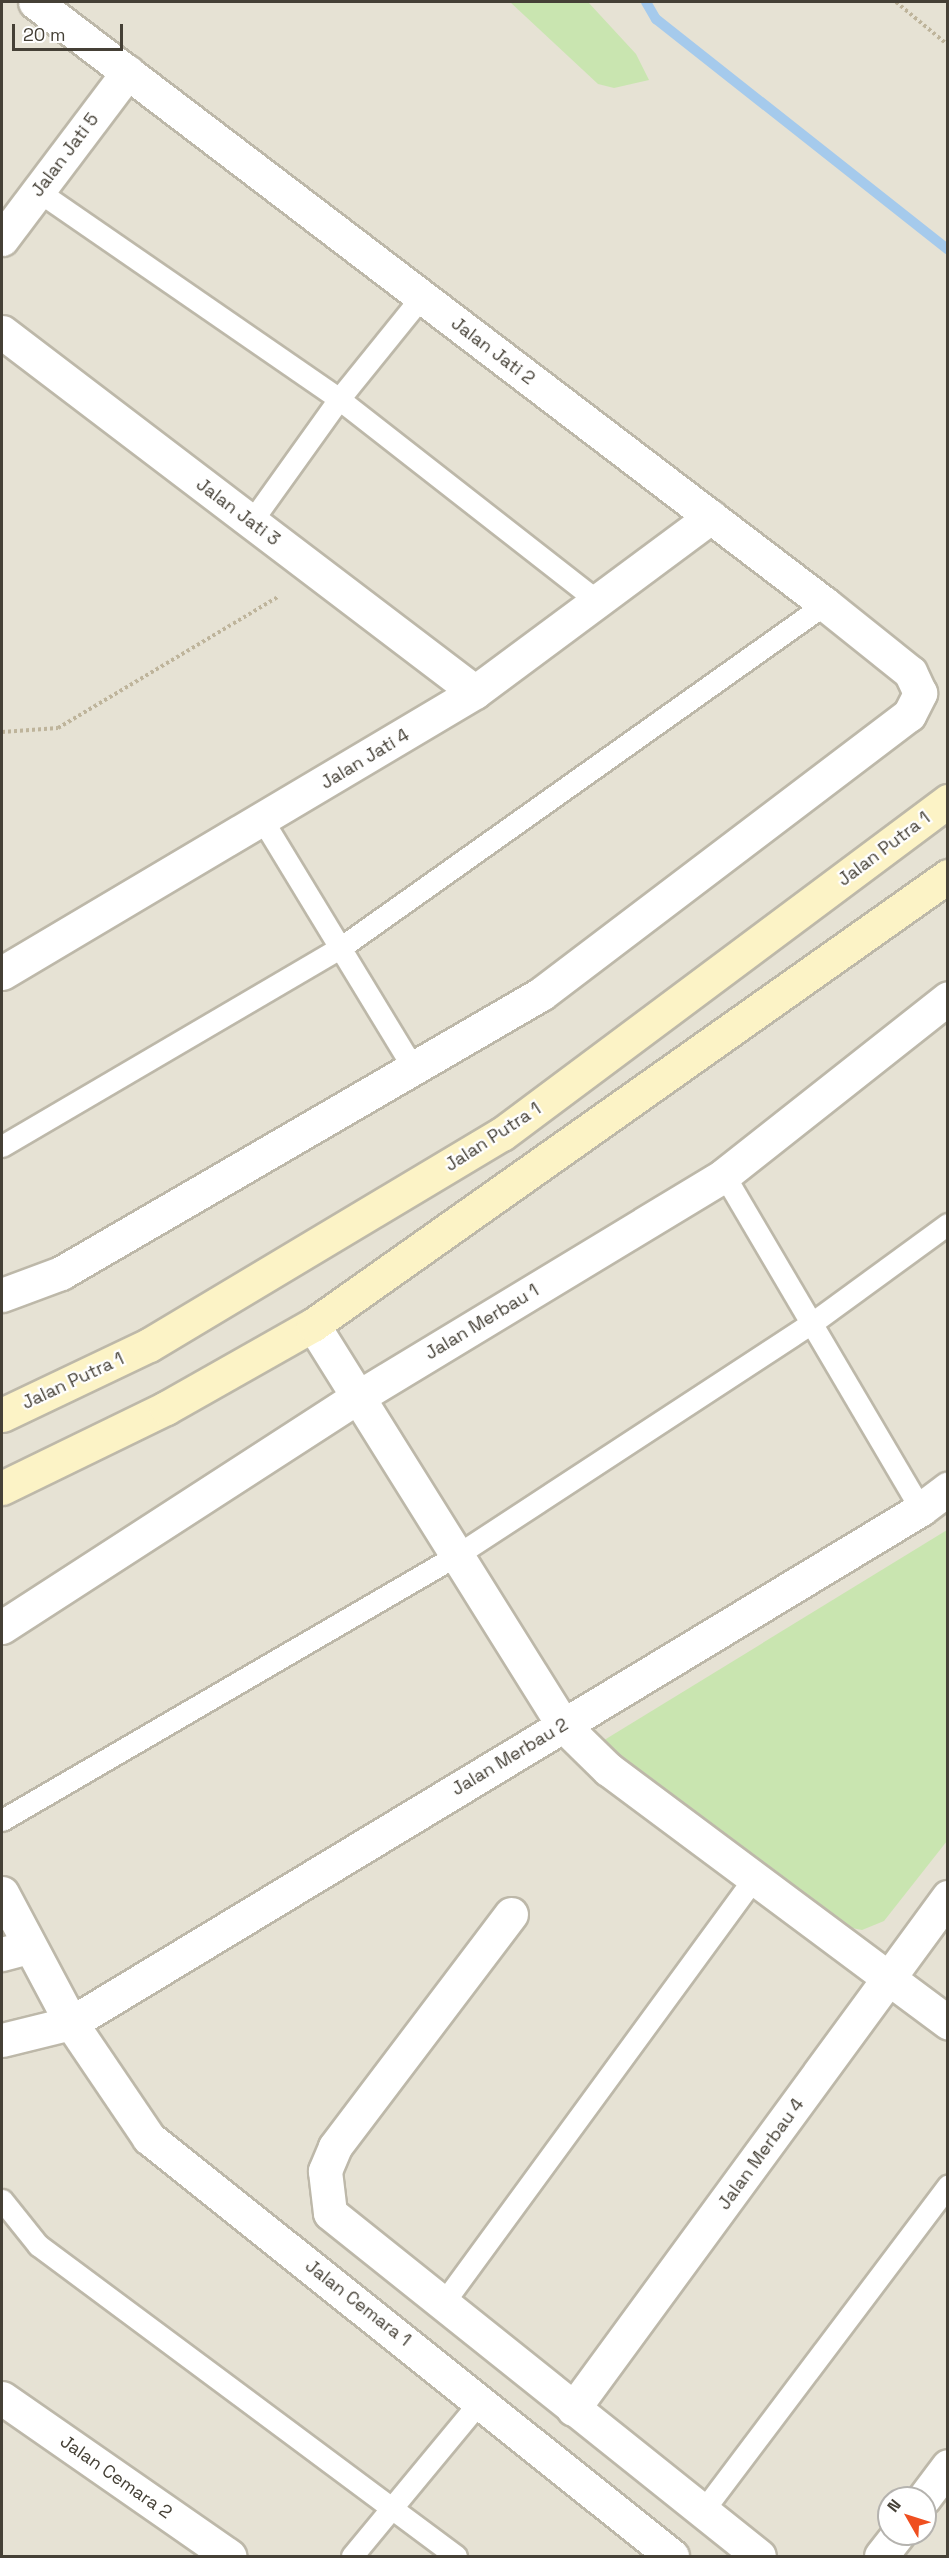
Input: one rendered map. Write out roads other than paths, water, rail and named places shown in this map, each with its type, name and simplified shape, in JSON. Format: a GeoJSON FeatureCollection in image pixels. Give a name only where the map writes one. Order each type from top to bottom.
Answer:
{"type":"FeatureCollection","features":[{"type":"Feature","properties":{"kind":"main road","name":"Jalan Putra 1"},"geometry":{"type":"LineString","coordinates":[[2,1415],[150,1345],[502,1134],[948,801]]}},
{"type":"Feature","properties":{"kind":"main road"},"geometry":{"type":"LineString","coordinates":[[2,1488],[166,1408],[313,1325],[948,876]]}},
{"type":"Feature","properties":{"kind":"street","name":"Jalan Jati 2"},"geometry":{"type":"LineString","coordinates":[[36,2],[825,604],[917,681],[920,693],[909,715],[541,994],[413,1068]]}},
{"type":"Feature","properties":{"kind":"street","name":"Jalan Jati 5"},"geometry":{"type":"LineString","coordinates":[[2,239],[128,72]]}},
{"type":"Feature","properties":{"kind":"street","name":"Jalan Jati 3"},"geometry":{"type":"LineString","coordinates":[[2,333],[475,692]]}},
{"type":"Feature","properties":{"kind":"street","name":"Jalan Jati 4"},"geometry":{"type":"LineString","coordinates":[[2,973],[263,821],[475,692],[711,517]]}},
{"type":"Feature","properties":{"kind":"street","name":"Jalan Merbau 1"},"geometry":{"type":"LineString","coordinates":[[2,1627],[358,1397],[724,1175],[948,998]]}},
{"type":"Feature","properties":{"kind":"street"},"geometry":{"type":"LineString","coordinates":[[2,1295],[61,1273],[413,1068]]}},
{"type":"Feature","properties":{"kind":"street"},"geometry":{"type":"LineString","coordinates":[[313,1325],[563,1725],[609,1769],[948,2022]]}},
{"type":"Feature","properties":{"kind":"street","name":"Jalan Merbau 2"},"geometry":{"type":"LineString","coordinates":[[2,2040],[71,2024],[921,1509],[948,1489]]}},
{"type":"Feature","properties":{"kind":"street","name":"Jalan Cemara 1"},"geometry":{"type":"LineString","coordinates":[[2,1893],[15,1951],[71,2024],[149,2138],[481,2400],[672,2556]]}},
{"type":"Feature","properties":{"kind":"street","name":"Jalan Merbau 4"},"geometry":{"type":"LineString","coordinates":[[573,2409],[948,1897]]}},
{"type":"Feature","properties":{"kind":"street"},"geometry":{"type":"LineString","coordinates":[[511,1914],[335,2147],[326,2171],[330,2213],[441,2306],[759,2556]]}},
{"type":"Feature","properties":{"kind":"street","name":"Jalan Cemara 2"},"geometry":{"type":"LineString","coordinates":[[8,2409],[229,2556]]}},
{"type":"Feature","properties":{"kind":"street"},"geometry":{"type":"LineString","coordinates":[[933,2486],[948,2466]]}},
{"type":"Feature","properties":{"kind":"lane"},"geometry":{"type":"LineString","coordinates":[[38,191],[339,399],[599,602]]}},
{"type":"Feature","properties":{"kind":"lane"},"geometry":{"type":"LineString","coordinates":[[251,522],[339,399],[422,296]]}},
{"type":"Feature","properties":{"kind":"lane"},"geometry":{"type":"LineString","coordinates":[[2,1146],[340,948],[825,604]]}},
{"type":"Feature","properties":{"kind":"lane"},"geometry":{"type":"LineString","coordinates":[[263,821],[413,1068]]}},
{"type":"Feature","properties":{"kind":"lane"},"geometry":{"type":"LineString","coordinates":[[724,1175],[921,1509]]}},
{"type":"Feature","properties":{"kind":"lane"},"geometry":{"type":"LineString","coordinates":[[2,1820],[457,1555],[812,1323],[948,1224]]}},
{"type":"Feature","properties":{"kind":"lane"},"geometry":{"type":"LineString","coordinates":[[441,2306],[754,1878]]}},
{"type":"Feature","properties":{"kind":"lane"},"geometry":{"type":"LineString","coordinates":[[702,2512],[948,2185]]}},
{"type":"Feature","properties":{"kind":"lane"},"geometry":{"type":"LineString","coordinates":[[2,2200],[38,2245],[456,2556]]}},
{"type":"Feature","properties":{"kind":"lane"},"geometry":{"type":"LineString","coordinates":[[352,2556],[481,2400]]}},
{"type":"Feature","properties":{"kind":"waterway"},"geometry":{"type":"LineString","coordinates":[[646,2],[656,19],[948,250]]}}]}
